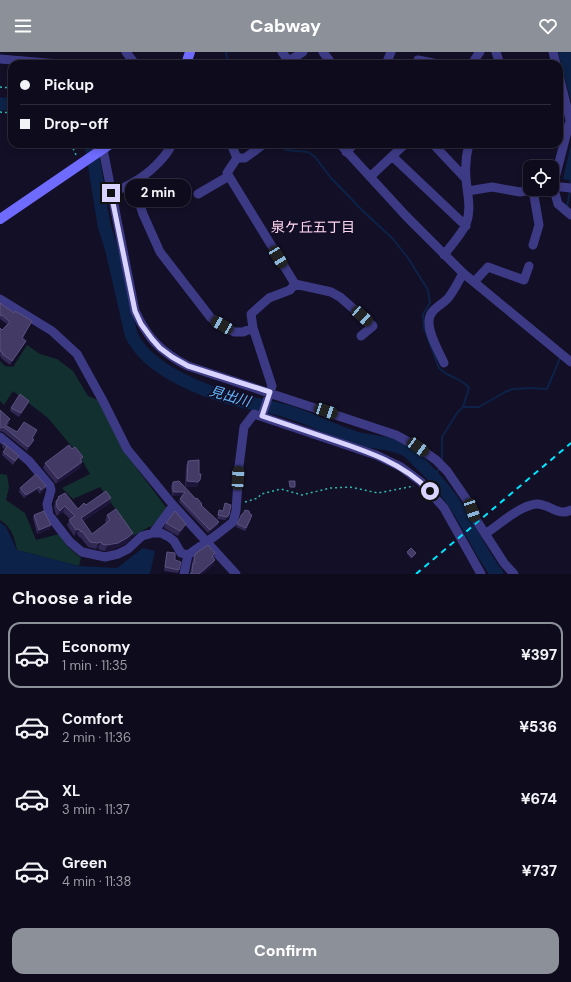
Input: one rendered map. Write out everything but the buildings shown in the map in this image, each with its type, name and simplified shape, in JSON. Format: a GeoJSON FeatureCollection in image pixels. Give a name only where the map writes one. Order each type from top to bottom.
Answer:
{"type":"FeatureCollection","features":[{"type":"Feature","properties":{"kind":"street"},"geometry":{"type":"LineString","coordinates":[[294,60],[303,52]]}},
{"type":"Feature","properties":{"kind":"street"},"geometry":{"type":"LineString","coordinates":[[0,59],[12,60]]}},
{"type":"Feature","properties":{"kind":"street"},"geometry":{"type":"LineString","coordinates":[[563,91],[570,120],[563,146]]}},
{"type":"Feature","properties":{"kind":"street"},"geometry":{"type":"LineString","coordinates":[[0,219],[101,148]]}},
{"type":"Feature","properties":{"kind":"street"},"geometry":{"type":"LineString","coordinates":[[104,148],[111,193],[135,311],[141,324],[160,348],[188,366],[396,435],[418,447],[436,460],[447,471],[470,503],[475,518],[485,534],[504,563],[514,574]]}},
{"type":"Feature","properties":{"kind":"street"},"geometry":{"type":"LineString","coordinates":[[111,193],[133,183],[146,173],[169,148]]}},
{"type":"Feature","properties":{"kind":"street"},"geometry":{"type":"LineString","coordinates":[[233,148],[237,158]]}},
{"type":"Feature","properties":{"kind":"street"},"geometry":{"type":"LineString","coordinates":[[237,158],[245,158],[259,148]]}},
{"type":"Feature","properties":{"kind":"street"},"geometry":{"type":"LineString","coordinates":[[343,148],[406,216],[463,273],[569,354],[571,362]]}},
{"type":"Feature","properties":{"kind":"street"},"geometry":{"type":"LineString","coordinates":[[346,152],[350,148]]}},
{"type":"Feature","properties":{"kind":"street"},"geometry":{"type":"LineString","coordinates":[[370,177],[401,148]]}},
{"type":"Feature","properties":{"kind":"street"},"geometry":{"type":"LineString","coordinates":[[437,148],[466,179]]}},
{"type":"Feature","properties":{"kind":"street"},"geometry":{"type":"LineString","coordinates":[[444,255],[466,226],[469,208],[466,179],[468,148]]}},
{"type":"Feature","properties":{"kind":"street"},"geometry":{"type":"LineString","coordinates":[[559,160],[562,148]]}},
{"type":"Feature","properties":{"kind":"street"},"geometry":{"type":"LineString","coordinates":[[392,156],[466,226]]}},
{"type":"Feature","properties":{"kind":"street"},"geometry":{"type":"LineString","coordinates":[[237,158],[227,173],[295,284],[331,292],[340,296],[373,326],[361,336]]}},
{"type":"Feature","properties":{"kind":"street"},"geometry":{"type":"LineString","coordinates":[[198,194],[229,176]]}},
{"type":"Feature","properties":{"kind":"street"},"geometry":{"type":"LineString","coordinates":[[133,183],[142,214],[160,252],[210,318],[234,332],[243,332],[253,328]]}},
{"type":"Feature","properties":{"kind":"street"},"geometry":{"type":"LineString","coordinates":[[468,191],[492,187],[523,191]]}},
{"type":"Feature","properties":{"kind":"street"},"geometry":{"type":"LineString","coordinates":[[559,187],[571,188]]}},
{"type":"Feature","properties":{"kind":"street"},"geometry":{"type":"LineString","coordinates":[[533,245],[539,225],[536,196]]}},
{"type":"Feature","properties":{"kind":"street"},"geometry":{"type":"LineString","coordinates":[[555,196],[558,204],[571,215]]}},
{"type":"Feature","properties":{"kind":"street"},"geometry":{"type":"LineString","coordinates":[[474,282],[488,267],[524,280],[529,266]]}},
{"type":"Feature","properties":{"kind":"street"},"geometry":{"type":"LineString","coordinates":[[444,363],[431,332],[429,323],[430,315],[433,310],[449,297],[463,273]]}},
{"type":"Feature","properties":{"kind":"street"},"geometry":{"type":"LineString","coordinates":[[262,416],[272,386],[253,328],[251,314],[269,298],[290,290],[295,284]]}},
{"type":"Feature","properties":{"kind":"street"},"geometry":{"type":"LineString","coordinates":[[2,303],[52,331],[76,354],[128,449],[173,506],[236,574]]}},
{"type":"Feature","properties":{"kind":"street"},"geometry":{"type":"LineString","coordinates":[[0,437],[29,462],[50,486],[51,490],[47,504],[49,515],[70,542],[82,552],[105,557],[118,554],[128,549],[142,536],[161,533],[174,541],[182,553],[188,554],[233,522],[237,503],[239,466],[244,427],[254,414],[262,416],[376,455],[401,468],[424,485],[444,508],[481,574]]}},
{"type":"Feature","properties":{"kind":"street"},"geometry":{"type":"LineString","coordinates":[[485,534],[525,507],[537,504],[544,505],[558,512],[564,513],[571,510]]}},
{"type":"Feature","properties":{"kind":"street"},"geometry":{"type":"LineString","coordinates":[[154,533],[173,506]]}},
{"type":"Feature","properties":{"kind":"street"},"geometry":{"type":"LineString","coordinates":[[184,574],[188,554]]}},
{"type":"Feature","properties":{"kind":"path"},"geometry":{"type":"LineString","coordinates":[[73,148],[79,164]]}},
{"type":"Feature","properties":{"kind":"path"},"geometry":{"type":"LineString","coordinates":[[237,503],[251,501],[258,498],[261,494],[280,489],[302,495],[330,488],[350,487],[378,493],[424,485]]}},
{"type":"Feature","properties":{"kind":"green space"},"geometry":{"type":"Polygon","coordinates":[[[27,345],[40,354],[57,359],[73,371],[88,396],[98,400],[123,450],[168,510],[151,527],[133,536],[100,487],[73,499],[62,488],[90,474],[79,455],[48,418],[13,391],[4,405],[0,401],[0,361],[5,366],[13,367],[27,345]]]}},
{"type":"Feature","properties":{"kind":"green space"},"geometry":{"type":"Polygon","coordinates":[[[0,474],[7,475],[9,487],[6,500],[25,513],[36,540],[59,534],[67,546],[81,558],[79,566],[17,550],[12,533],[0,520],[0,474]]]}},
{"type":"Feature","properties":{"kind":"water"},"geometry":{"type":"Polygon","coordinates":[[[558,52],[571,52],[571,101],[563,71],[563,60],[560,60],[558,52]]]}},
{"type":"Feature","properties":{"kind":"water"},"geometry":{"type":"Polygon","coordinates":[[[571,144],[570,184],[569,180],[563,179],[571,144]]]}},
{"type":"Feature","properties":{"kind":"water"},"geometry":{"type":"Polygon","coordinates":[[[0,522],[6,527],[17,550],[79,566],[117,568],[143,548],[155,551],[150,574],[0,574],[0,522]]]}},
{"type":"Feature","properties":{"kind":"waterway"},"geometry":{"type":"LineString","coordinates":[[226,52],[227,60]]}},
{"type":"Feature","properties":{"kind":"waterway","name":"見出川"},"geometry":{"type":"LineString","coordinates":[[0,104],[8,104]]}},
{"type":"Feature","properties":{"kind":"waterway","name":"見出川"},"geometry":{"type":"LineString","coordinates":[[92,148],[104,225],[112,251],[131,334],[139,347],[150,359],[180,378],[213,393],[244,402],[283,410],[362,440],[394,445],[406,450],[430,473],[450,497],[487,560],[497,574]]}},
{"type":"Feature","properties":{"kind":"waterway"},"geometry":{"type":"LineString","coordinates":[[283,148],[286,150],[308,152],[315,157],[331,178],[393,239],[408,258],[428,290],[430,303],[423,314],[424,328],[439,368],[469,388],[463,407],[457,413],[442,437],[442,460]]}},
{"type":"Feature","properties":{"kind":"waterway"},"geometry":{"type":"LineString","coordinates":[[567,207],[570,191]]}},
{"type":"Feature","properties":{"kind":"waterway"},"geometry":{"type":"LineString","coordinates":[[463,407],[479,407],[513,389],[547,389],[560,358]]}},
{"type":"Feature","properties":{"kind":"waterway"},"geometry":{"type":"LineString","coordinates":[[433,476],[440,468]]}},
{"type":"Feature","properties":{"kind":"railway"},"geometry":{"type":"LineString","coordinates":[[416,574],[571,443]]}},
{"type":"Feature","properties":{"kind":"district","name":"泉ケ丘五丁目"},"geometry":{"type":"Point","coordinates":[313,227]}},
{"type":"Feature","properties":{"kind":"route"},"geometry":{"type":"LineString","coordinates":[[111,193],[135,311],[141,324],[160,348],[188,366],[270,392],[262,416],[376,455],[401,468],[421,482],[430,491]]}}]}
